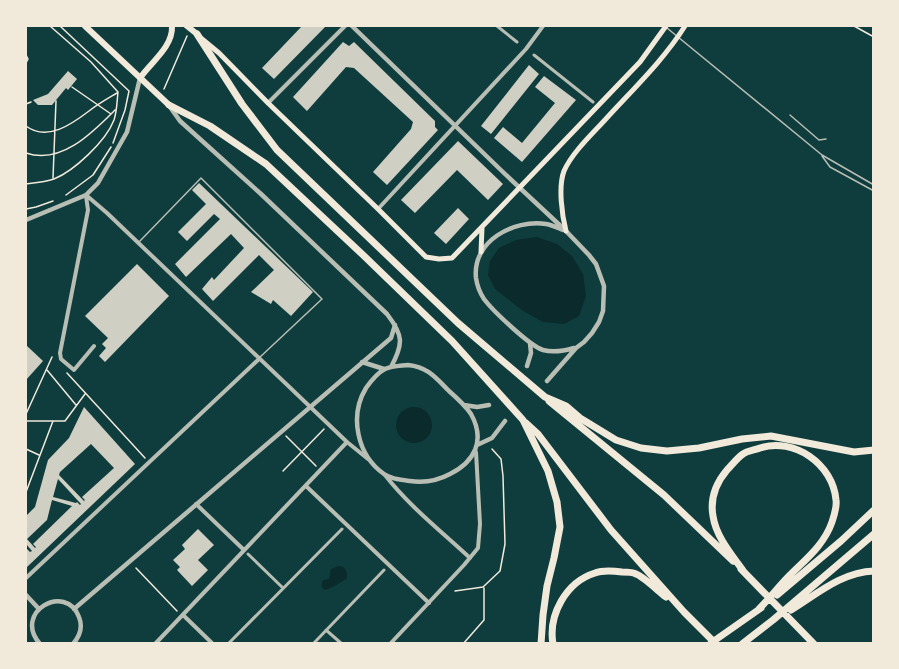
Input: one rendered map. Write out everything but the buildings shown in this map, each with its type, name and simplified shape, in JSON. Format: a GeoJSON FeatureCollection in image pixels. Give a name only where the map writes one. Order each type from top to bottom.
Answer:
{"type":"FeatureCollection","features":[{"type":"Feature","properties":{"kind":"highway"},"geometry":{"type":"LineString","coordinates":[[197,34],[242,104],[277,150],[458,323],[545,397],[563,409],[616,440],[641,448],[666,451],[699,448],[742,439],[771,436],[854,452],[873,450]]}},
{"type":"Feature","properties":{"kind":"highway"},"geometry":{"type":"LineString","coordinates":[[169,105],[210,126],[266,164],[439,328],[494,386],[611,530],[714,644],[841,541],[873,510]]}},
{"type":"Feature","properties":{"kind":"highway"},"geometry":{"type":"LineString","coordinates":[[563,409],[664,495],[813,642]]}},
{"type":"Feature","properties":{"kind":"highway"},"geometry":{"type":"LineString","coordinates":[[535,436],[557,502],[560,527],[547,586],[541,644]]}},
{"type":"Feature","properties":{"kind":"highway"},"geometry":{"type":"LineString","coordinates":[[744,572],[720,537],[713,518],[713,501],[718,482],[744,453],[766,446],[787,446],[807,454],[823,468],[833,483],[837,502],[832,522],[823,540],[808,558],[759,609]]}},
{"type":"Feature","properties":{"kind":"highway"},"geometry":{"type":"LineString","coordinates":[[742,644],[773,621],[873,534]]}},
{"type":"Feature","properties":{"kind":"highway"},"geometry":{"type":"LineString","coordinates":[[553,644],[554,615],[563,598],[577,582],[595,573],[615,571],[636,573],[684,612]]}},
{"type":"Feature","properties":{"kind":"highway"},"geometry":{"type":"LineString","coordinates":[[773,621],[840,579],[873,571]]}},
{"type":"Feature","properties":{"kind":"highway"},"geometry":{"type":"LineString","coordinates":[[706,644],[739,625]]}},
{"type":"Feature","properties":{"kind":"main road"},"geometry":{"type":"LineString","coordinates":[[85,26],[169,105]]}},
{"type":"Feature","properties":{"kind":"main road"},"geometry":{"type":"LineString","coordinates":[[140,78],[165,49],[172,26]]}},
{"type":"Feature","properties":{"kind":"main road"},"geometry":{"type":"LineString","coordinates":[[187,26],[219,53],[426,257],[439,259],[452,258],[482,228],[640,62],[665,26]]}},
{"type":"Feature","properties":{"kind":"main road"},"geometry":{"type":"LineString","coordinates":[[566,231],[561,194],[564,172],[579,148],[653,68],[685,26]]}},
{"type":"Feature","properties":{"kind":"main road"},"geometry":{"type":"LineString","coordinates":[[481,252],[482,228]]}},
{"type":"Feature","properties":{"kind":"street"},"geometry":{"type":"LineString","coordinates":[[268,103],[345,26]]}},
{"type":"Feature","properties":{"kind":"street"},"geometry":{"type":"LineString","coordinates":[[352,26],[566,231],[596,264],[604,286],[599,322],[592,333],[547,381]]}},
{"type":"Feature","properties":{"kind":"street"},"geometry":{"type":"LineString","coordinates":[[497,26],[517,42]]}},
{"type":"Feature","properties":{"kind":"street"},"geometry":{"type":"LineString","coordinates":[[378,209],[526,49],[543,26]]}},
{"type":"Feature","properties":{"kind":"street"},"geometry":{"type":"LineString","coordinates":[[534,55],[593,102]]}},
{"type":"Feature","properties":{"kind":"street"},"geometry":{"type":"LineString","coordinates":[[26,226],[27,220],[86,195],[101,178],[127,132],[140,78]]}},
{"type":"Feature","properties":{"kind":"street"},"geometry":{"type":"LineString","coordinates":[[169,105],[180,121],[278,209],[387,314],[400,334],[400,345],[391,367]]}},
{"type":"Feature","properties":{"kind":"street"},"geometry":{"type":"LineString","coordinates":[[86,195],[385,475],[393,486],[470,558]]}},
{"type":"Feature","properties":{"kind":"street"},"geometry":{"type":"LineString","coordinates":[[86,195],[88,210],[60,353],[61,359],[74,369],[94,346]]}},
{"type":"Feature","properties":{"kind":"street"},"geometry":{"type":"LineString","coordinates":[[566,231],[546,224],[526,224],[516,226],[496,236],[481,252],[476,269],[476,279],[483,297],[530,343],[541,350],[552,352],[576,348]]}},
{"type":"Feature","properties":{"kind":"street"},"geometry":{"type":"LineString","coordinates":[[74,609],[391,338],[395,325]]}},
{"type":"Feature","properties":{"kind":"street"},"geometry":{"type":"LineString","coordinates":[[527,366],[531,353],[530,343]]}},
{"type":"Feature","properties":{"kind":"street"},"geometry":{"type":"LineString","coordinates":[[26,578],[259,359]]}},
{"type":"Feature","properties":{"kind":"street"},"geometry":{"type":"LineString","coordinates":[[362,362],[384,369]]}},
{"type":"Feature","properties":{"kind":"street"},"geometry":{"type":"LineString","coordinates":[[368,459],[358,435],[357,412],[364,392],[384,369],[408,365],[419,366],[427,370],[464,405],[472,416],[477,445],[480,524],[478,549],[390,644]]}},
{"type":"Feature","properties":{"kind":"street"},"geometry":{"type":"LineString","coordinates":[[464,405],[477,407],[489,405]]}},
{"type":"Feature","properties":{"kind":"street"},"geometry":{"type":"LineString","coordinates":[[477,445],[492,438],[505,421]]}},
{"type":"Feature","properties":{"kind":"street"},"geometry":{"type":"LineString","coordinates":[[155,644],[348,442]]}},
{"type":"Feature","properties":{"kind":"street"},"geometry":{"type":"LineString","coordinates":[[385,475],[416,482],[438,480],[457,470],[476,452]]}},
{"type":"Feature","properties":{"kind":"street"},"geometry":{"type":"LineString","coordinates":[[306,486],[429,603]]}},
{"type":"Feature","properties":{"kind":"street"},"geometry":{"type":"LineString","coordinates":[[196,504],[244,550]]}},
{"type":"Feature","properties":{"kind":"street"},"geometry":{"type":"LineString","coordinates":[[228,644],[342,529]]}},
{"type":"Feature","properties":{"kind":"street"},"geometry":{"type":"LineString","coordinates":[[248,554],[283,588]]}},
{"type":"Feature","properties":{"kind":"street"},"geometry":{"type":"LineString","coordinates":[[313,644],[384,570]]}},
{"type":"Feature","properties":{"kind":"street"},"geometry":{"type":"LineString","coordinates":[[26,595],[39,609]]}},
{"type":"Feature","properties":{"kind":"street"},"geometry":{"type":"LineString","coordinates":[[40,644],[32,629],[33,618],[47,603],[56,601],[66,603],[79,616],[81,626],[73,644]]}},
{"type":"Feature","properties":{"kind":"street"},"geometry":{"type":"LineString","coordinates":[[183,615],[213,644]]}},
{"type":"Feature","properties":{"kind":"street"},"geometry":{"type":"LineString","coordinates":[[327,630],[342,644]]}},
{"type":"Feature","properties":{"kind":"lane"},"geometry":{"type":"LineString","coordinates":[[665,26],[822,155],[873,185]]}},
{"type":"Feature","properties":{"kind":"lane"},"geometry":{"type":"LineString","coordinates":[[790,115],[819,140],[826,139]]}},
{"type":"Feature","properties":{"kind":"lane"},"geometry":{"type":"LineString","coordinates":[[822,155],[830,167],[873,191]]}},
{"type":"Feature","properties":{"kind":"lane"},"geometry":{"type":"LineString","coordinates":[[138,243],[201,178],[321,299],[259,359]]}},
{"type":"Feature","properties":{"kind":"path"},"geometry":{"type":"LineString","coordinates":[[26,184],[53,179],[78,165],[113,123],[116,110],[118,92],[91,62],[50,26]]}},
{"type":"Feature","properties":{"kind":"path"},"geometry":{"type":"LineString","coordinates":[[60,26],[129,91],[125,110],[113,142],[93,175],[64,197]]}},
{"type":"Feature","properties":{"kind":"path"},"geometry":{"type":"LineString","coordinates":[[854,26],[873,37]]}},
{"type":"Feature","properties":{"kind":"path"},"geometry":{"type":"LineString","coordinates":[[163,90],[188,35]]}},
{"type":"Feature","properties":{"kind":"path"},"geometry":{"type":"LineString","coordinates":[[26,55],[28,58],[26,63]]}},
{"type":"Feature","properties":{"kind":"path"},"geometry":{"type":"LineString","coordinates":[[72,87],[111,114]]}},
{"type":"Feature","properties":{"kind":"path"},"geometry":{"type":"LineString","coordinates":[[26,126],[36,132],[54,131],[77,121],[118,92]]}},
{"type":"Feature","properties":{"kind":"path"},"geometry":{"type":"LineString","coordinates":[[53,179],[56,101]]}},
{"type":"Feature","properties":{"kind":"path"},"geometry":{"type":"LineString","coordinates":[[26,104],[31,102]]}},
{"type":"Feature","properties":{"kind":"path"},"geometry":{"type":"LineString","coordinates":[[26,153],[40,156],[54,154],[74,145],[116,110]]}},
{"type":"Feature","properties":{"kind":"path"},"geometry":{"type":"LineString","coordinates":[[26,209],[55,201]]}},
{"type":"Feature","properties":{"kind":"path"},"geometry":{"type":"LineString","coordinates":[[26,414],[52,357]]}},
{"type":"Feature","properties":{"kind":"path"},"geometry":{"type":"LineString","coordinates":[[46,369],[77,406]]}},
{"type":"Feature","properties":{"kind":"path"},"geometry":{"type":"LineString","coordinates":[[65,371],[145,459]]}},
{"type":"Feature","properties":{"kind":"path"},"geometry":{"type":"LineString","coordinates":[[26,421],[65,421],[86,393]]}},
{"type":"Feature","properties":{"kind":"path"},"geometry":{"type":"LineString","coordinates":[[26,492],[53,421]]}},
{"type":"Feature","properties":{"kind":"path"},"geometry":{"type":"LineString","coordinates":[[283,471],[324,428]]}},
{"type":"Feature","properties":{"kind":"path"},"geometry":{"type":"LineString","coordinates":[[285,435],[316,466]]}},
{"type":"Feature","properties":{"kind":"path"},"geometry":{"type":"LineString","coordinates":[[26,449],[40,455]]}},
{"type":"Feature","properties":{"kind":"path"},"geometry":{"type":"LineString","coordinates":[[456,591],[483,587],[500,571],[504,544],[501,459],[492,449]]}},
{"type":"Feature","properties":{"kind":"path"},"geometry":{"type":"LineString","coordinates":[[136,568],[177,611]]}},
{"type":"Feature","properties":{"kind":"path"},"geometry":{"type":"LineString","coordinates":[[463,644],[484,620],[483,587]]}},
{"type":"Feature","properties":{"kind":"water"},"geometry":{"type":"Polygon","coordinates":[[[537,237],[557,244],[572,256],[583,274],[586,296],[579,316],[564,324],[543,322],[523,311],[495,289],[488,275],[490,261],[499,248],[516,240],[537,237]]]}},
{"type":"Feature","properties":{"kind":"water"},"geometry":{"type":"Polygon","coordinates":[[[414,407],[426,413],[432,425],[426,437],[414,443],[402,437],[396,425],[402,413],[414,407]]]}},
{"type":"Feature","properties":{"kind":"water"},"geometry":{"type":"Polygon","coordinates":[[[344,567],[347,578],[325,590],[322,586],[323,580],[329,579],[331,569],[344,567]]]}}]}
